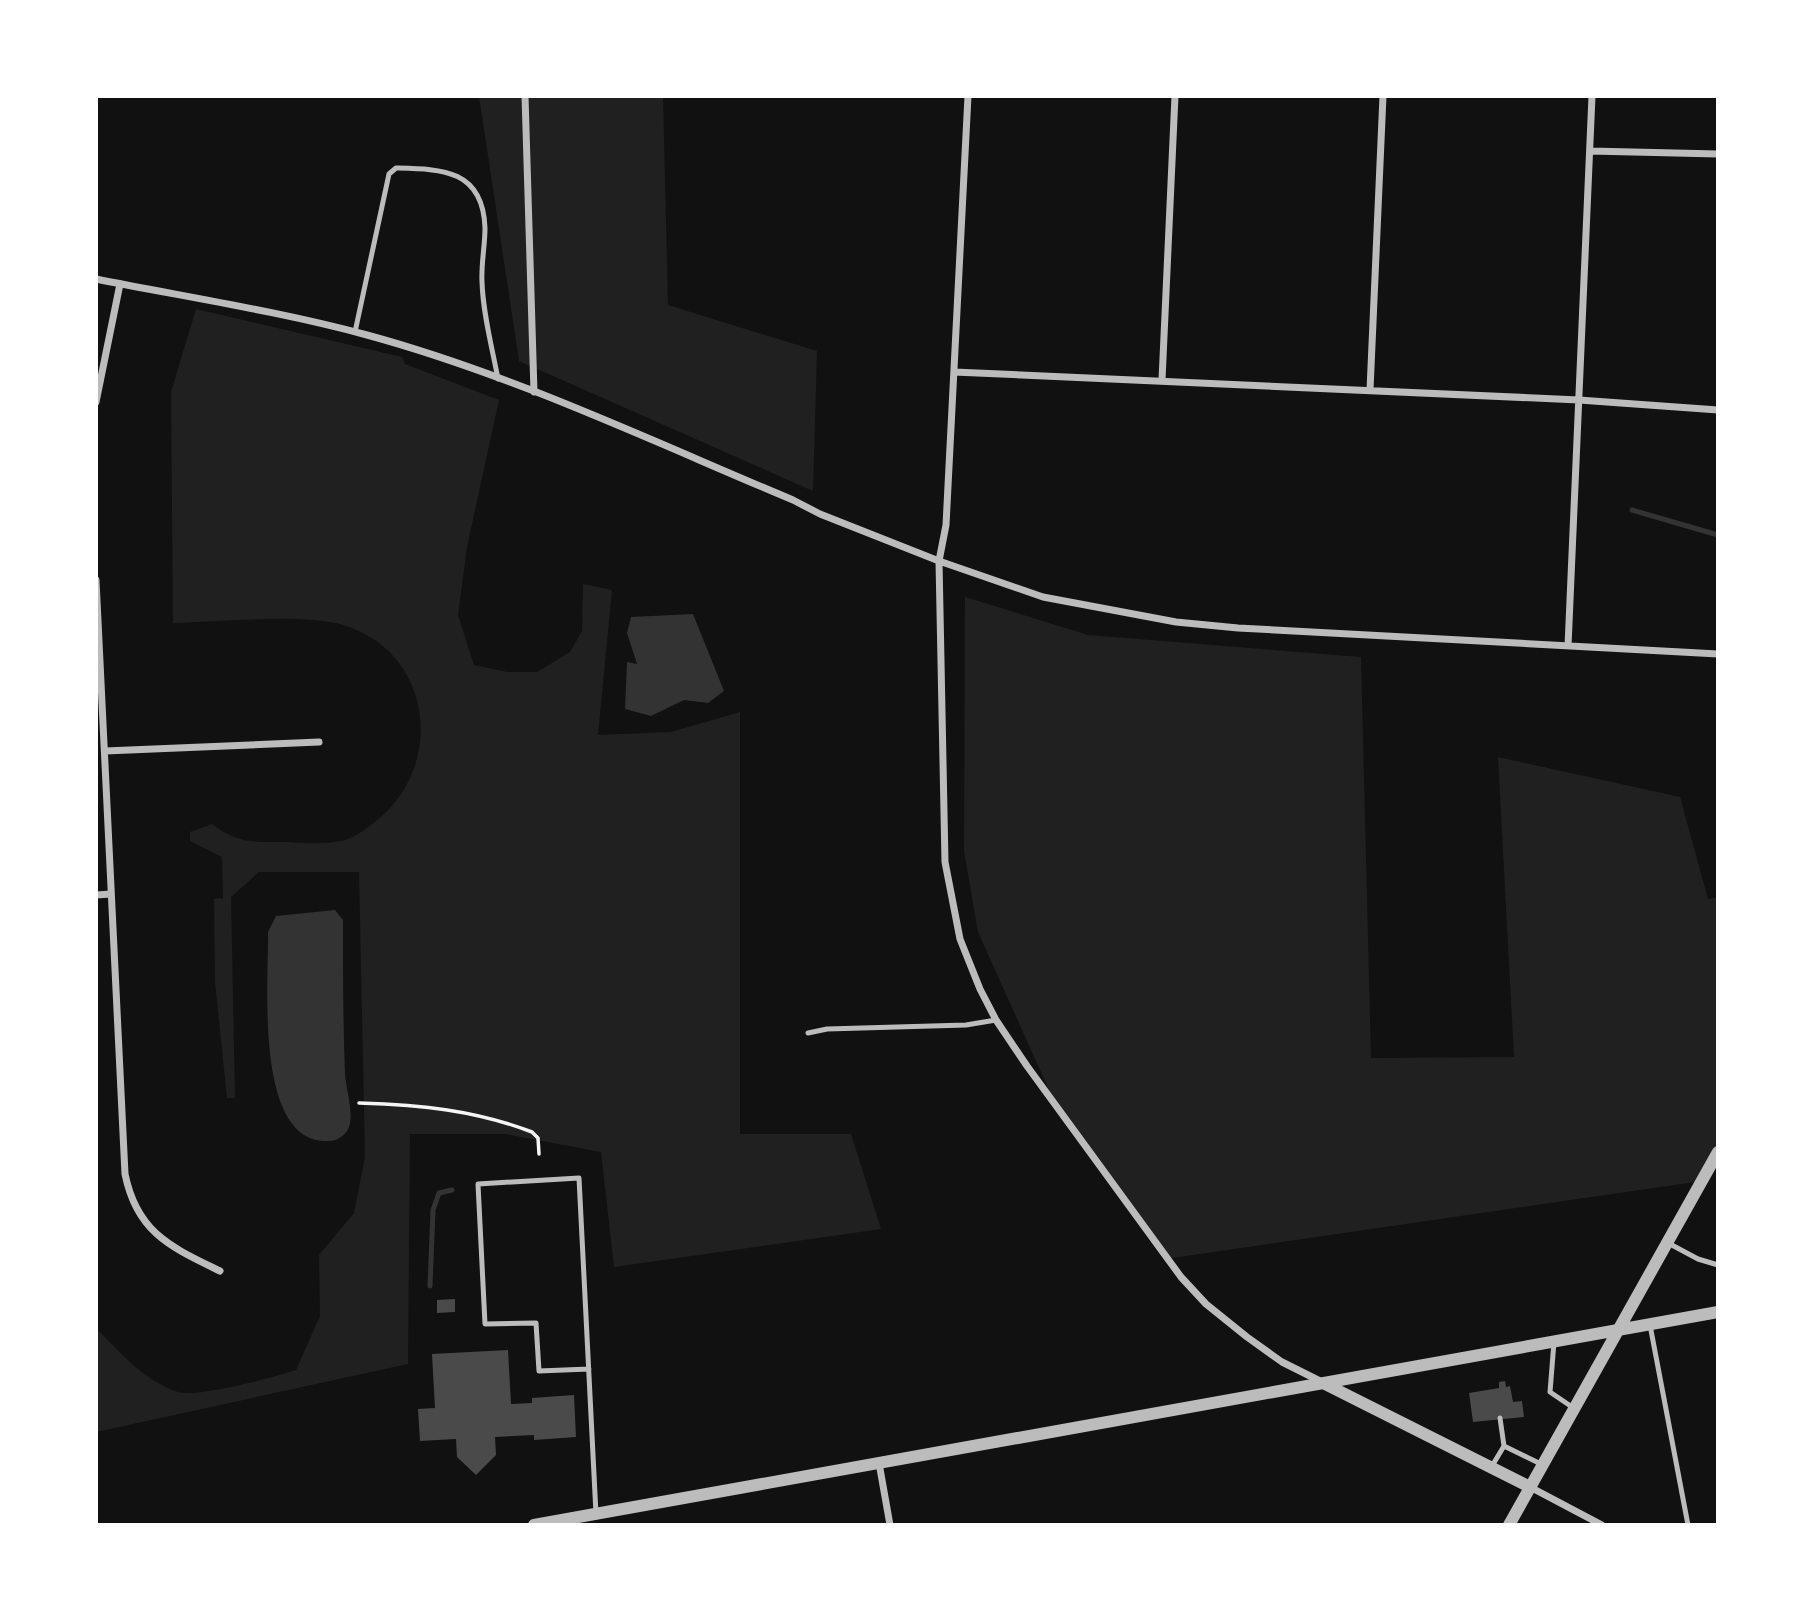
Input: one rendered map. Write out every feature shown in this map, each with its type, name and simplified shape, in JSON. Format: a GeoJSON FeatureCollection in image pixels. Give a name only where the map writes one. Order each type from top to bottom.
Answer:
{"type":"FeatureCollection","features":[{"type":"Feature","properties":{"kind":"street"},"geometry":{"type":"LineString","coordinates":[[525,96],[534,391]]}},
{"type":"Feature","properties":{"kind":"street"},"geometry":{"type":"LineString","coordinates":[[968,96],[946,525],[939,561],[942,802],[947,878],[960,939],[996,1020],[1181,1277],[1206,1304],[1247,1338],[1282,1362],[1602,1525]]}},
{"type":"Feature","properties":{"kind":"street"},"geometry":{"type":"LineString","coordinates":[[1162,380],[1175,96]]}},
{"type":"Feature","properties":{"kind":"street"},"geometry":{"type":"LineString","coordinates":[[1370,390],[1383,96]]}},
{"type":"Feature","properties":{"kind":"street"},"geometry":{"type":"LineString","coordinates":[[1568,646],[1592,96]]}},
{"type":"Feature","properties":{"kind":"street"},"geometry":{"type":"LineString","coordinates":[[1590,151],[1718,154]]}},
{"type":"Feature","properties":{"kind":"street"},"geometry":{"type":"LineString","coordinates":[[96,279],[355,332],[534,391],[793,500],[820,514],[939,561],[1043,597],[1176,622],[1718,654]]}},
{"type":"Feature","properties":{"kind":"street"},"geometry":{"type":"LineString","coordinates":[[96,402],[120,284]]}},
{"type":"Feature","properties":{"kind":"street"},"geometry":{"type":"LineString","coordinates":[[954,372],[1579,400],[1718,410]]}},
{"type":"Feature","properties":{"kind":"street"},"geometry":{"type":"LineString","coordinates":[[96,580],[124,1163],[128,1192],[141,1217],[167,1245],[220,1272]]}},
{"type":"Feature","properties":{"kind":"street"},"geometry":{"type":"LineString","coordinates":[[105,751],[319,742]]}},
{"type":"Feature","properties":{"kind":"street"},"geometry":{"type":"LineString","coordinates":[[96,895],[111,894]]}},
{"type":"Feature","properties":{"kind":"street"},"geometry":{"type":"LineString","coordinates":[[1509,1525],[1718,1152]]}},
{"type":"Feature","properties":{"kind":"street"},"geometry":{"type":"LineString","coordinates":[[534,1525],[1718,1312]]}},
{"type":"Feature","properties":{"kind":"street"},"geometry":{"type":"LineString","coordinates":[[879,1463],[890,1525]]}},
{"type":"Feature","properties":{"kind":"lane"},"geometry":{"type":"LineString","coordinates":[[355,332],[389,174],[396,168],[443,170],[462,178],[482,209],[485,229],[482,285],[498,379]]}},
{"type":"Feature","properties":{"kind":"lane"},"geometry":{"type":"LineString","coordinates":[[808,1033],[827,1029],[966,1025],[996,1020]]}},
{"type":"Feature","properties":{"kind":"lane"},"geometry":{"type":"LineString","coordinates":[[589,1369],[539,1371],[536,1323],[485,1324],[478,1184],[579,1178],[589,1369],[596,1514]]}},
{"type":"Feature","properties":{"kind":"lane"},"geometry":{"type":"LineString","coordinates":[[1668,1243],[1698,1259],[1718,1265]]}},
{"type":"Feature","properties":{"kind":"lane"},"geometry":{"type":"LineString","coordinates":[[1650,1325],[1688,1525]]}},
{"type":"Feature","properties":{"kind":"lane"},"geometry":{"type":"LineString","coordinates":[[1554,1342],[1550,1392],[1575,1409]]}},
{"type":"Feature","properties":{"kind":"lane"},"geometry":{"type":"LineString","coordinates":[[1492,1467],[1504,1446],[1500,1418]]}},
{"type":"Feature","properties":{"kind":"lane"},"geometry":{"type":"LineString","coordinates":[[1504,1446],[1543,1465]]}},
{"type":"Feature","properties":{"kind":"path"},"geometry":{"type":"LineString","coordinates":[[359,1103],[410,1105],[481,1114],[536,1135],[539,1154]]}},
{"type":"Feature","properties":{"kind":"shaded area"},"geometry":{"type":"Polygon","coordinates":[[[479,96],[663,96],[668,305],[817,351],[813,491],[519,361],[479,96]]]}},
{"type":"Feature","properties":{"kind":"shaded area"},"geometry":{"type":"Polygon","coordinates":[[[196,309],[402,357],[405,364],[499,400],[467,547],[458,615],[474,665],[507,672],[537,672],[570,652],[582,631],[583,584],[612,590],[598,735],[671,732],[740,712],[740,1134],[851,1134],[881,1229],[614,1267],[601,1152],[505,1134],[410,1134],[408,1364],[96,1432],[96,1328],[143,1373],[178,1392],[218,1390],[296,1370],[320,1316],[319,1255],[354,1213],[365,1157],[359,872],[259,872],[231,897],[235,1098],[227,1098],[215,982],[214,899],[223,898],[222,857],[190,841],[190,832],[212,824],[230,835],[256,842],[323,843],[350,838],[381,817],[402,793],[415,766],[420,738],[419,709],[410,682],[395,658],[372,638],[343,625],[305,619],[173,623],[171,392],[196,309]]]}},
{"type":"Feature","properties":{"kind":"shaded area"},"geometry":{"type":"Polygon","coordinates":[[[965,597],[1088,635],[1361,657],[1371,1058],[1514,1057],[1498,757],[1680,797],[1708,899],[1718,897],[1718,1156],[1702,1181],[1165,1259],[1062,1119],[978,932],[964,851],[965,597]]]}},
{"type":"Feature","properties":{"kind":"shaded area"},"geometry":{"type":"Polygon","coordinates":[[[693,614],[724,691],[708,703],[684,700],[651,716],[625,709],[627,662],[637,664],[627,633],[631,617],[693,614]]]}},
{"type":"Feature","properties":{"kind":"shaded area"},"geometry":{"type":"Polygon","coordinates":[[[335,910],[343,920],[345,1074],[351,1115],[346,1133],[329,1141],[305,1135],[288,1117],[277,1089],[270,1056],[268,932],[276,916],[335,910]]]}},
{"type":"Feature","properties":{"kind":"building"},"geometry":{"type":"Polygon","coordinates":[[[455,1299],[455,1312],[437,1313],[437,1300],[455,1299]]]}},
{"type":"Feature","properties":{"kind":"building"},"geometry":{"type":"Polygon","coordinates":[[[508,1350],[511,1404],[532,1403],[532,1398],[574,1395],[576,1437],[534,1440],[534,1435],[495,1437],[496,1455],[476,1475],[457,1457],[456,1439],[420,1441],[418,1409],[435,1408],[432,1354],[508,1350]]]}},
{"type":"Feature","properties":{"kind":"building"},"geometry":{"type":"Polygon","coordinates":[[[1505,1381],[1506,1387],[1510,1386],[1513,1402],[1522,1401],[1524,1417],[1473,1422],[1469,1393],[1499,1388],[1499,1382],[1505,1381]]]}},
{"type":"Feature","properties":{"kind":"waterway"},"geometry":{"type":"LineString","coordinates":[[1632,510],[1718,535]]}},
{"type":"Feature","properties":{"kind":"waterway"},"geometry":{"type":"LineString","coordinates":[[430,1286],[433,1210],[439,1193],[452,1190]]}}]}
